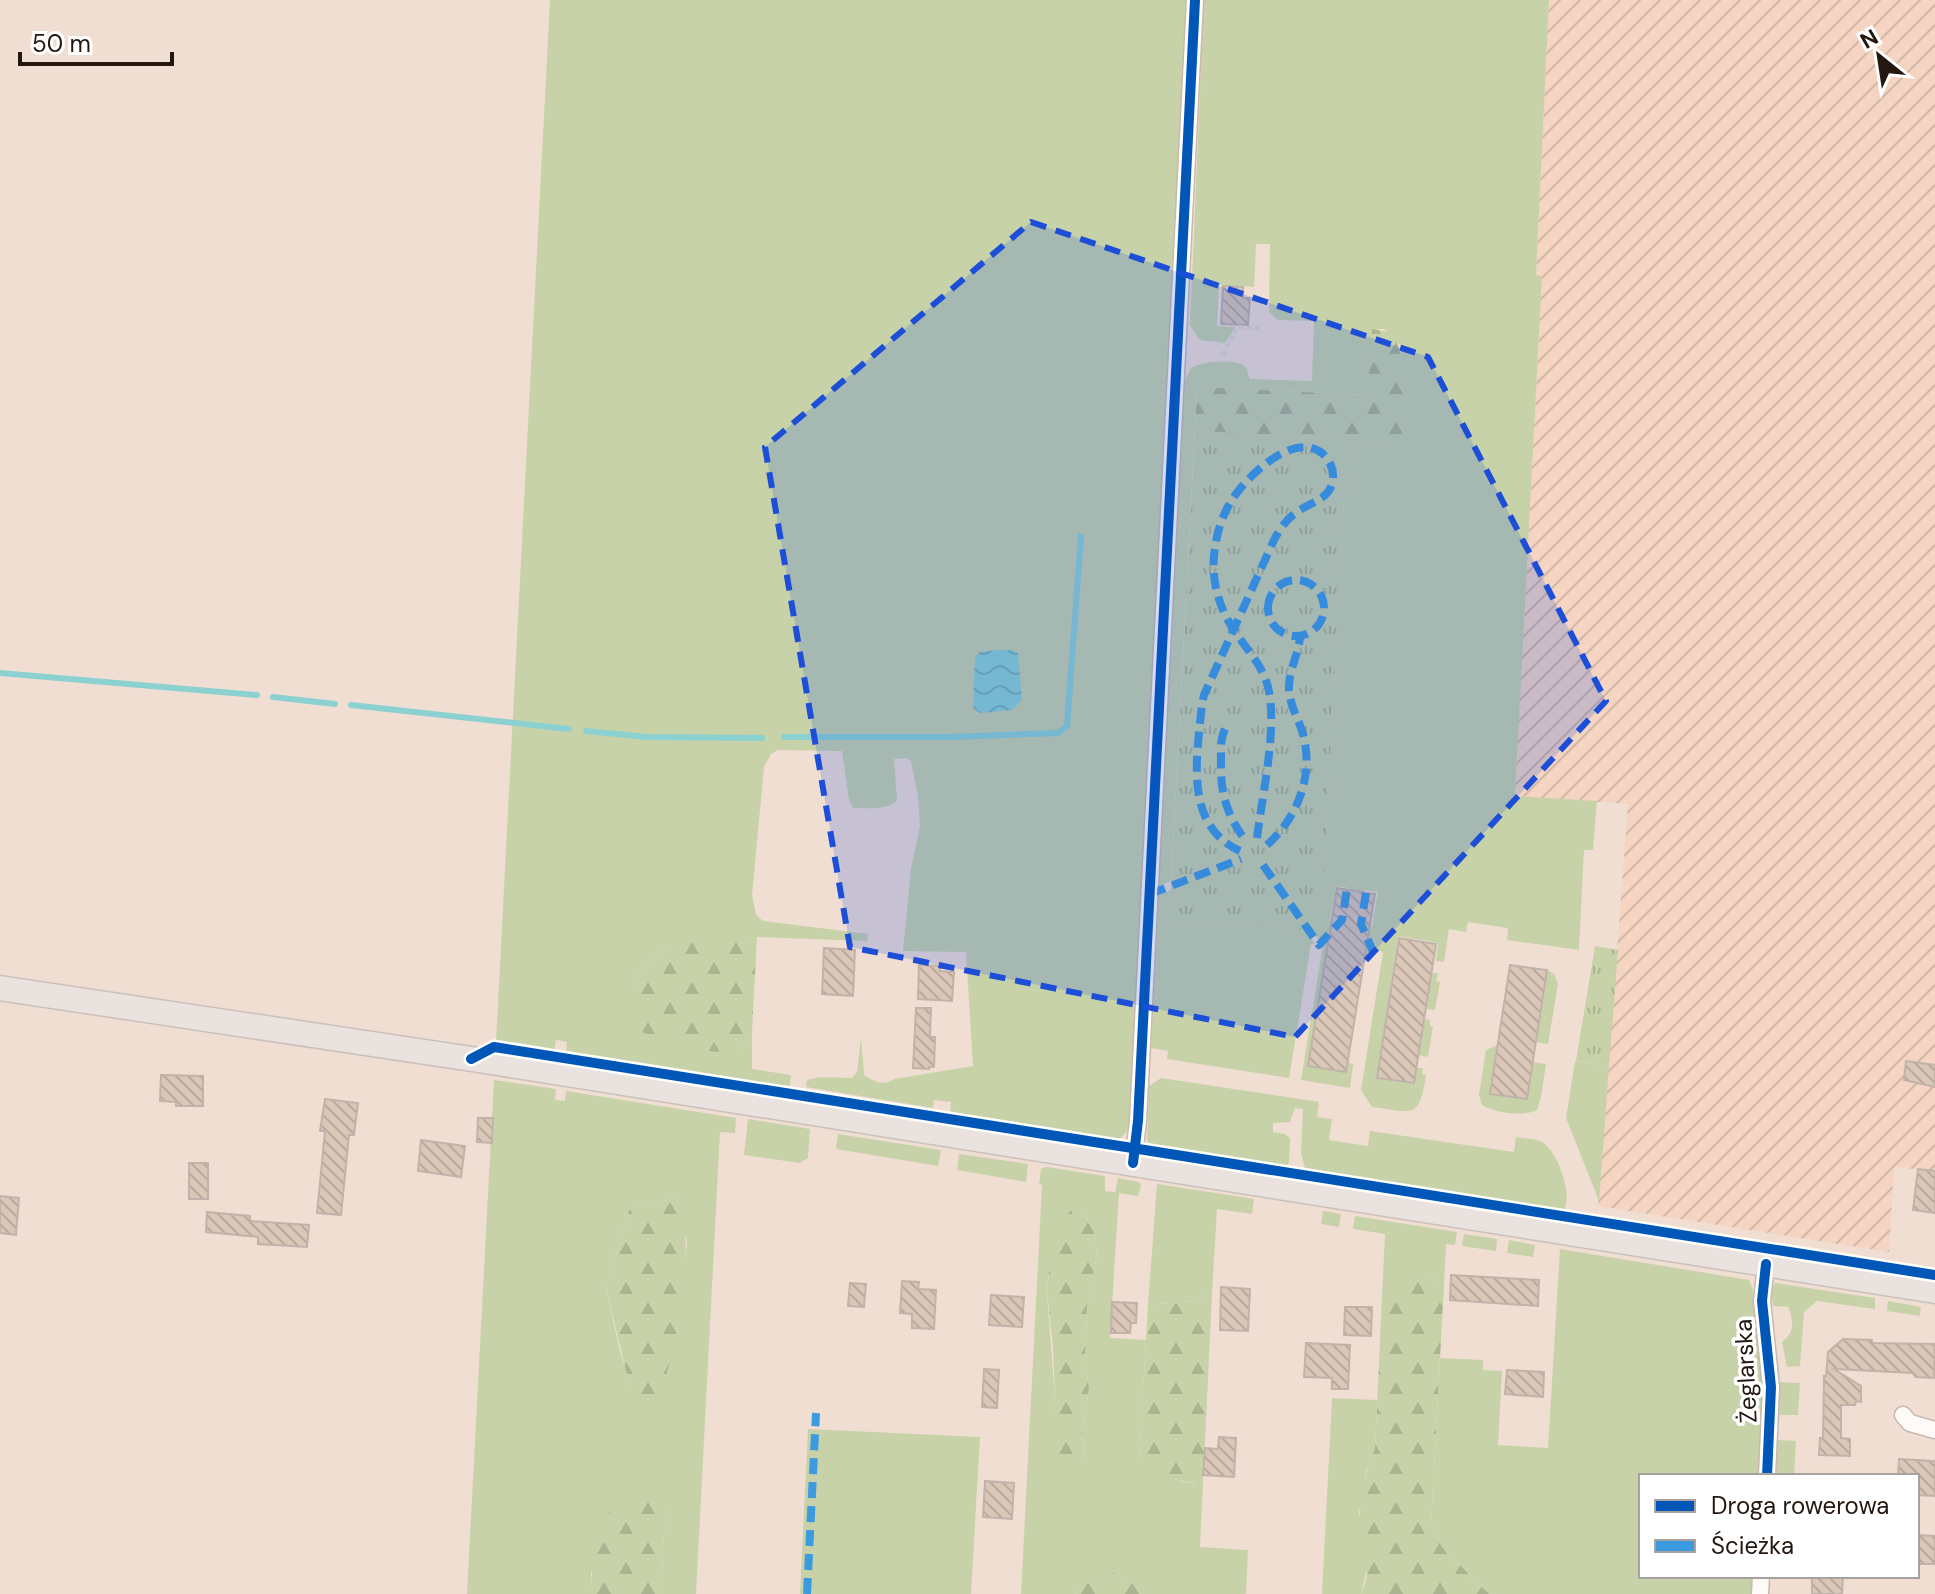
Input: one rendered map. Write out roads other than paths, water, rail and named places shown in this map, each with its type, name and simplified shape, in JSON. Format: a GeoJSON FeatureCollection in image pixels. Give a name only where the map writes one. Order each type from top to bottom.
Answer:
{"type":"FeatureCollection","features":[{"type":"Feature","properties":{"kind":"main road"},"geometry":{"type":"LineString","coordinates":[[0,988],[485,1061],[1935,1291]]}},
{"type":"Feature","properties":{"kind":"street"},"geometry":{"type":"LineString","coordinates":[[1133,1163],[1140,1092],[1195,0]]}},
{"type":"Feature","properties":{"kind":"street","name":"Żeglarska"},"geometry":{"type":"LineString","coordinates":[[1766,1264],[1762,1301],[1771,1387],[1767,1474]]}},
{"type":"Feature","properties":{"kind":"street"},"geometry":{"type":"LineString","coordinates":[[1903,1415],[1910,1423],[1935,1430]]}},
{"type":"Feature","properties":{"kind":"water"},"geometry":{"type":"Polygon","coordinates":[[[999,650],[1018,653],[1022,700],[1012,710],[980,713],[973,708],[975,657],[980,652],[999,650]]]}},
{"type":"Feature","properties":{"kind":"waterway"},"geometry":{"type":"LineString","coordinates":[[784,737],[950,737],[1058,733],[1067,726],[1081,536]]}},
{"type":"Feature","properties":{"kind":"waterway"},"geometry":{"type":"LineString","coordinates":[[0,673],[257,695]]}},
{"type":"Feature","properties":{"kind":"waterway"},"geometry":{"type":"LineString","coordinates":[[273,697],[335,704]]}},
{"type":"Feature","properties":{"kind":"waterway"},"geometry":{"type":"LineString","coordinates":[[351,705],[569,729]]}},
{"type":"Feature","properties":{"kind":"waterway"},"geometry":{"type":"LineString","coordinates":[[586,731],[647,737],[762,738]]}}]}
